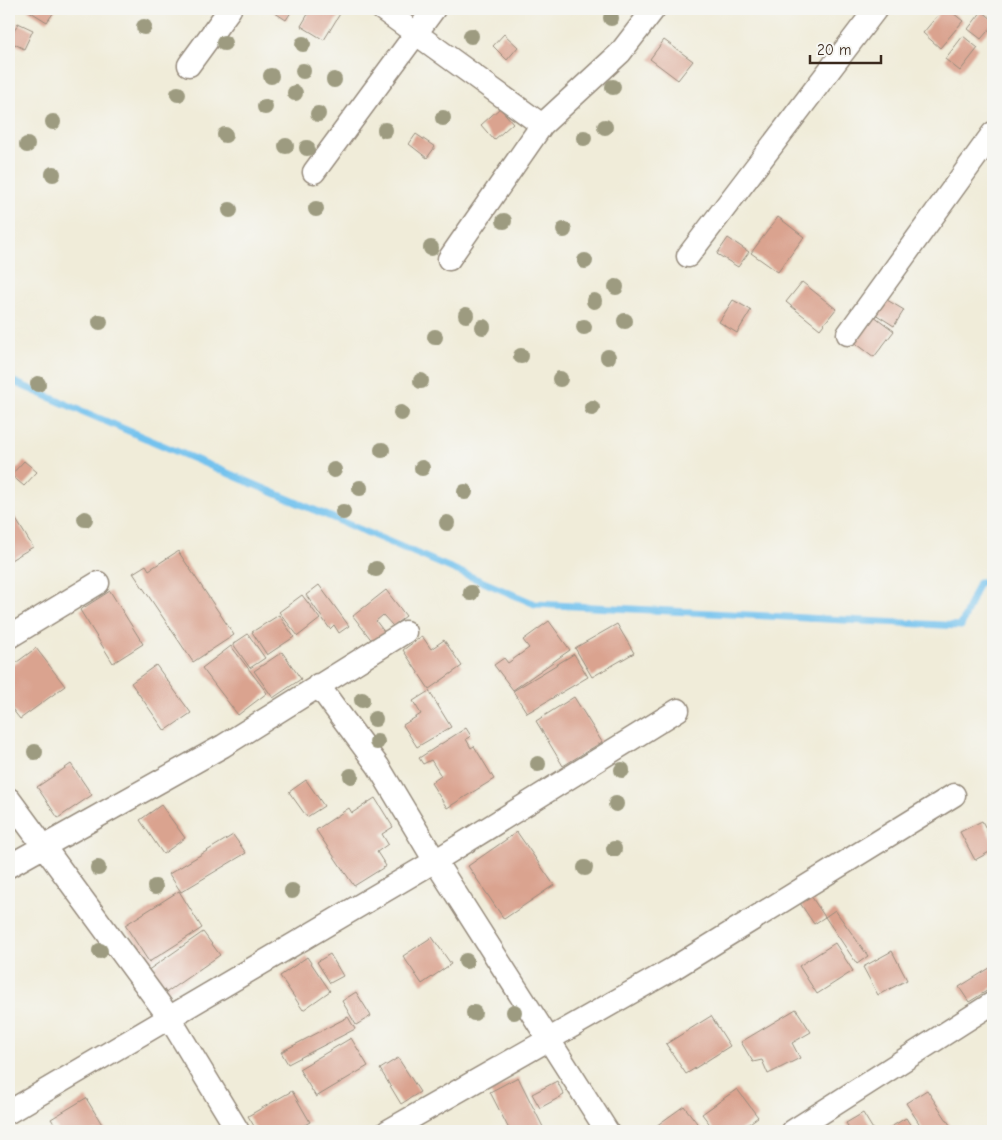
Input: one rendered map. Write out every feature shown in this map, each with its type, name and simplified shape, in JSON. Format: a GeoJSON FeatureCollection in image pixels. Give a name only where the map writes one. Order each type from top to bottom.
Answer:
{"type":"FeatureCollection","features":[{"type":"Feature","properties":{"kind":"street"},"geometry":{"type":"LineString","coordinates":[[189,65],[230,9]]}},
{"type":"Feature","properties":{"kind":"street"},"geometry":{"type":"LineString","coordinates":[[382,9],[542,126]]}},
{"type":"Feature","properties":{"kind":"street"},"geometry":{"type":"LineString","coordinates":[[314,172],[434,9]]}},
{"type":"Feature","properties":{"kind":"street"},"geometry":{"type":"LineString","coordinates":[[449,259],[542,126],[620,53],[654,9]]}},
{"type":"Feature","properties":{"kind":"street"},"geometry":{"type":"LineString","coordinates":[[688,256],[876,9]]}},
{"type":"Feature","properties":{"kind":"street"},"geometry":{"type":"LineString","coordinates":[[848,334],[993,134]]}},
{"type":"Feature","properties":{"kind":"street"},"geometry":{"type":"LineString","coordinates":[[9,637],[98,583]]}},
{"type":"Feature","properties":{"kind":"street"},"geometry":{"type":"LineString","coordinates":[[9,866],[222,746],[405,632]]}},
{"type":"Feature","properties":{"kind":"street"},"geometry":{"type":"LineString","coordinates":[[318,686],[378,766],[435,861],[607,1131]]}},
{"type":"Feature","properties":{"kind":"street"},"geometry":{"type":"LineString","coordinates":[[9,1112],[435,861],[678,710]]}},
{"type":"Feature","properties":{"kind":"street"},"geometry":{"type":"LineString","coordinates":[[388,1131],[674,968],[954,795]]}},
{"type":"Feature","properties":{"kind":"street"},"geometry":{"type":"LineString","coordinates":[[9,799],[42,847],[169,1017],[238,1131]]}},
{"type":"Feature","properties":{"kind":"street"},"geometry":{"type":"LineString","coordinates":[[794,1131],[993,1003]]}},
{"type":"Feature","properties":{"kind":"building"},"geometry":{"type":"Polygon","coordinates":[[[26,9],[56,9],[47,22],[26,9]]]}},
{"type":"Feature","properties":{"kind":"building"},"geometry":{"type":"Polygon","coordinates":[[[269,9],[293,9],[286,20],[269,9]]]}},
{"type":"Feature","properties":{"kind":"building"},"geometry":{"type":"Polygon","coordinates":[[[311,9],[337,9],[341,12],[324,40],[301,26],[311,9]]]}},
{"type":"Feature","properties":{"kind":"building"},"geometry":{"type":"Polygon","coordinates":[[[943,9],[948,9],[963,21],[940,48],[923,33],[943,9]]]}},
{"type":"Feature","properties":{"kind":"building"},"geometry":{"type":"Polygon","coordinates":[[[982,11],[993,20],[993,25],[981,39],[968,29],[982,11]]]}},
{"type":"Feature","properties":{"kind":"building"},"geometry":{"type":"Polygon","coordinates":[[[18,23],[33,30],[24,49],[9,41],[18,23]]]}},
{"type":"Feature","properties":{"kind":"building"},"geometry":{"type":"Polygon","coordinates":[[[504,34],[518,47],[507,60],[493,46],[504,34]]]}},
{"type":"Feature","properties":{"kind":"building"},"geometry":{"type":"Polygon","coordinates":[[[963,36],[978,48],[960,71],[945,59],[963,36]]]}},
{"type":"Feature","properties":{"kind":"building"},"geometry":{"type":"Polygon","coordinates":[[[664,40],[693,61],[678,80],[650,59],[664,40]]]}},
{"type":"Feature","properties":{"kind":"building"},"geometry":{"type":"Polygon","coordinates":[[[500,108],[513,123],[494,140],[481,125],[500,108]]]}},
{"type":"Feature","properties":{"kind":"building"},"geometry":{"type":"Polygon","coordinates":[[[416,134],[435,147],[427,158],[409,144],[416,134]]]}},
{"type":"Feature","properties":{"kind":"building"},"geometry":{"type":"Polygon","coordinates":[[[778,217],[804,237],[778,272],[751,253],[778,217]]]}},
{"type":"Feature","properties":{"kind":"building"},"geometry":{"type":"Polygon","coordinates":[[[728,238],[749,252],[738,267],[717,254],[728,238]]]}},
{"type":"Feature","properties":{"kind":"building"},"geometry":{"type":"Polygon","coordinates":[[[802,282],[836,309],[820,329],[786,302],[802,282]]]}},
{"type":"Feature","properties":{"kind":"building"},"geometry":{"type":"Polygon","coordinates":[[[882,297],[904,310],[894,326],[872,312],[882,297]]]}},
{"type":"Feature","properties":{"kind":"building"},"geometry":{"type":"Polygon","coordinates":[[[733,300],[751,310],[737,333],[719,322],[733,300]]]}},
{"type":"Feature","properties":{"kind":"building"},"geometry":{"type":"Polygon","coordinates":[[[874,316],[894,331],[874,357],[854,342],[874,316]]]}},
{"type":"Feature","properties":{"kind":"building"},"geometry":{"type":"Polygon","coordinates":[[[24,461],[37,472],[24,486],[11,475],[24,461]]]}},
{"type":"Feature","properties":{"kind":"building"},"geometry":{"type":"Polygon","coordinates":[[[12,513],[33,547],[9,561],[9,515],[12,513]]]}},
{"type":"Feature","properties":{"kind":"building"},"geometry":{"type":"Polygon","coordinates":[[[178,551],[234,635],[193,662],[133,573],[146,565],[149,570],[178,551]]]}},
{"type":"Feature","properties":{"kind":"building"},"geometry":{"type":"Polygon","coordinates":[[[319,585],[349,626],[339,633],[334,625],[330,629],[306,595],[319,585]]]}},
{"type":"Feature","properties":{"kind":"building"},"geometry":{"type":"Polygon","coordinates":[[[386,590],[406,616],[393,626],[383,615],[376,621],[385,633],[373,642],[353,616],[386,590]]]}},
{"type":"Feature","properties":{"kind":"building"},"geometry":{"type":"Polygon","coordinates":[[[110,591],[143,644],[113,663],[80,610],[110,591]]]}},
{"type":"Feature","properties":{"kind":"building"},"geometry":{"type":"Polygon","coordinates":[[[302,595],[320,619],[298,636],[279,612],[302,595]]]}},
{"type":"Feature","properties":{"kind":"building"},"geometry":{"type":"Polygon","coordinates":[[[279,615],[294,637],[267,655],[252,632],[279,615]]]}},
{"type":"Feature","properties":{"kind":"building"},"geometry":{"type":"Polygon","coordinates":[[[549,621],[570,650],[513,690],[494,665],[504,658],[508,663],[529,648],[523,640],[549,621]]]}},
{"type":"Feature","properties":{"kind":"building"},"geometry":{"type":"Polygon","coordinates":[[[617,624],[634,653],[592,677],[575,648],[617,624]]]}},
{"type":"Feature","properties":{"kind":"building"},"geometry":{"type":"Polygon","coordinates":[[[248,634],[265,658],[250,668],[233,644],[248,634]]]}},
{"type":"Feature","properties":{"kind":"building"},"geometry":{"type":"Polygon","coordinates":[[[422,636],[431,649],[444,640],[462,666],[429,689],[403,650],[422,636]]]}},
{"type":"Feature","properties":{"kind":"building"},"geometry":{"type":"Polygon","coordinates":[[[231,646],[267,693],[238,715],[202,668],[231,646]]]}},
{"type":"Feature","properties":{"kind":"building"},"geometry":{"type":"Polygon","coordinates":[[[36,648],[65,686],[20,719],[9,705],[9,668],[36,648]]]}},
{"type":"Feature","properties":{"kind":"building"},"geometry":{"type":"Polygon","coordinates":[[[282,652],[301,679],[273,698],[254,671],[282,652]]]}},
{"type":"Feature","properties":{"kind":"building"},"geometry":{"type":"Polygon","coordinates":[[[574,654],[588,677],[527,713],[513,691],[574,654]]]}},
{"type":"Feature","properties":{"kind":"building"},"geometry":{"type":"Polygon","coordinates":[[[156,665],[191,713],[165,731],[131,683],[156,665]]]}},
{"type":"Feature","properties":{"kind":"building"},"geometry":{"type":"Polygon","coordinates":[[[429,691],[451,727],[417,747],[403,725],[421,714],[413,701],[429,691]]]}},
{"type":"Feature","properties":{"kind":"building"},"geometry":{"type":"Polygon","coordinates":[[[574,697],[602,742],[563,766],[536,721],[574,697]]]}},
{"type":"Feature","properties":{"kind":"building"},"geometry":{"type":"Polygon","coordinates":[[[466,728],[471,736],[466,739],[471,748],[474,746],[494,779],[447,808],[431,783],[441,776],[431,760],[423,764],[419,758],[466,728]]]}},
{"type":"Feature","properties":{"kind":"building"},"geometry":{"type":"Polygon","coordinates":[[[71,764],[92,795],[58,818],[37,787],[71,764]]]}},
{"type":"Feature","properties":{"kind":"building"},"geometry":{"type":"Polygon","coordinates":[[[306,780],[324,806],[307,817],[289,792],[306,780]]]}},
{"type":"Feature","properties":{"kind":"building"},"geometry":{"type":"Polygon","coordinates":[[[375,798],[393,827],[382,834],[388,844],[377,852],[386,866],[354,886],[316,830],[349,808],[352,813],[375,798]]]}},
{"type":"Feature","properties":{"kind":"building"},"geometry":{"type":"Polygon","coordinates":[[[161,805],[185,838],[163,854],[140,820],[161,805]]]}},
{"type":"Feature","properties":{"kind":"building"},"geometry":{"type":"Polygon","coordinates":[[[982,821],[993,842],[993,850],[975,860],[960,832],[982,821]]]}},
{"type":"Feature","properties":{"kind":"building"},"geometry":{"type":"Polygon","coordinates":[[[517,832],[554,885],[504,919],[468,866],[517,832]]]}},
{"type":"Feature","properties":{"kind":"building"},"geometry":{"type":"Polygon","coordinates":[[[233,835],[246,853],[181,892],[169,874],[233,835]]]}},
{"type":"Feature","properties":{"kind":"building"},"geometry":{"type":"Polygon","coordinates":[[[179,891],[202,928],[149,962],[125,925],[179,891]]]}},
{"type":"Feature","properties":{"kind":"building"},"geometry":{"type":"Polygon","coordinates":[[[809,893],[825,917],[814,924],[798,900],[809,893]]]}},
{"type":"Feature","properties":{"kind":"building"},"geometry":{"type":"Polygon","coordinates":[[[835,910],[868,956],[857,964],[825,917],[835,910]]]}},
{"type":"Feature","properties":{"kind":"building"},"geometry":{"type":"Polygon","coordinates":[[[203,932],[220,955],[164,994],[147,971],[203,932]]]}},
{"type":"Feature","properties":{"kind":"building"},"geometry":{"type":"Polygon","coordinates":[[[432,937],[451,964],[422,984],[403,956],[432,937]]]}},
{"type":"Feature","properties":{"kind":"building"},"geometry":{"type":"Polygon","coordinates":[[[835,943],[853,971],[817,994],[799,966],[835,943]]]}},
{"type":"Feature","properties":{"kind":"building"},"geometry":{"type":"Polygon","coordinates":[[[892,951],[907,980],[878,995],[863,967],[892,951]]]}},
{"type":"Feature","properties":{"kind":"building"},"geometry":{"type":"Polygon","coordinates":[[[330,954],[343,976],[330,983],[317,962],[330,954]]]}},
{"type":"Feature","properties":{"kind":"building"},"geometry":{"type":"Polygon","coordinates":[[[307,957],[330,991],[303,1010],[280,976],[307,957]]]}},
{"type":"Feature","properties":{"kind":"building"},"geometry":{"type":"Polygon","coordinates":[[[993,966],[993,987],[969,1002],[959,987],[993,966]]]}},
{"type":"Feature","properties":{"kind":"building"},"geometry":{"type":"Polygon","coordinates":[[[356,992],[371,1016],[356,1025],[342,1001],[356,992]]]}},
{"type":"Feature","properties":{"kind":"building"},"geometry":{"type":"Polygon","coordinates":[[[796,1009],[811,1032],[792,1043],[800,1058],[768,1074],[762,1060],[753,1062],[741,1042],[796,1009]]]}},
{"type":"Feature","properties":{"kind":"building"},"geometry":{"type":"Polygon","coordinates":[[[711,1016],[730,1046],[686,1074],[666,1044],[711,1016]]]}},
{"type":"Feature","properties":{"kind":"building"},"geometry":{"type":"Polygon","coordinates":[[[348,1017],[355,1029],[288,1064],[281,1052],[348,1017]]]}},
{"type":"Feature","properties":{"kind":"building"},"geometry":{"type":"Polygon","coordinates":[[[351,1038],[368,1066],[316,1097],[299,1069],[351,1038]]]}},
{"type":"Feature","properties":{"kind":"building"},"geometry":{"type":"Polygon","coordinates":[[[398,1058],[420,1092],[401,1104],[380,1069],[398,1058]]]}},
{"type":"Feature","properties":{"kind":"building"},"geometry":{"type":"Polygon","coordinates":[[[518,1077],[545,1131],[510,1131],[490,1092],[518,1077]]]}},
{"type":"Feature","properties":{"kind":"building"},"geometry":{"type":"Polygon","coordinates":[[[557,1081],[564,1095],[540,1108],[532,1094],[557,1081]]]}},
{"type":"Feature","properties":{"kind":"building"},"geometry":{"type":"Polygon","coordinates":[[[737,1089],[758,1117],[739,1131],[715,1131],[702,1114],[737,1089]]]}},
{"type":"Feature","properties":{"kind":"building"},"geometry":{"type":"Polygon","coordinates":[[[927,1090],[952,1128],[947,1131],[924,1131],[906,1103],[927,1090]]]}},
{"type":"Feature","properties":{"kind":"building"},"geometry":{"type":"Polygon","coordinates":[[[292,1091],[310,1122],[294,1131],[257,1131],[248,1116],[292,1091]]]}},
{"type":"Feature","properties":{"kind":"building"},"geometry":{"type":"Polygon","coordinates":[[[86,1098],[106,1131],[59,1131],[51,1119],[86,1098]]]}},
{"type":"Feature","properties":{"kind":"building"},"geometry":{"type":"Polygon","coordinates":[[[684,1106],[703,1131],[649,1131],[684,1106]]]}},
{"type":"Feature","properties":{"kind":"building"},"geometry":{"type":"Polygon","coordinates":[[[863,1113],[874,1131],[851,1131],[846,1123],[863,1113]]]}},
{"type":"Feature","properties":{"kind":"building"},"geometry":{"type":"Polygon","coordinates":[[[906,1118],[914,1131],[884,1131],[906,1118]]]}},
{"type":"Feature","properties":{"kind":"waterway"},"geometry":{"type":"LineString","coordinates":[[9,380],[535,604],[961,626],[979,582],[993,582]]}}]}
